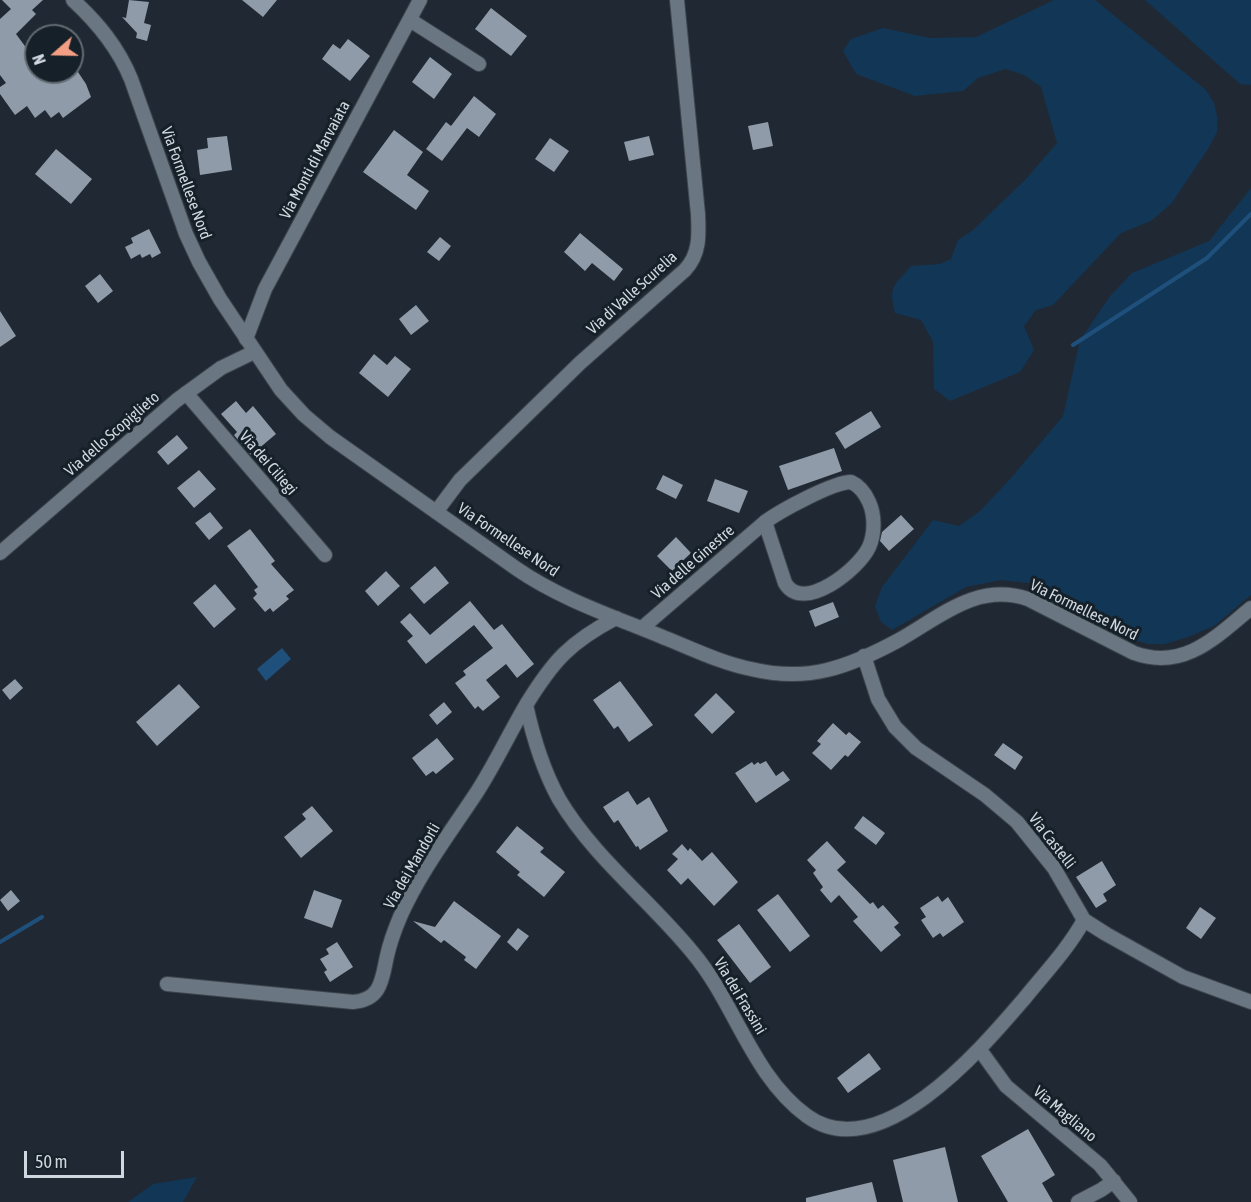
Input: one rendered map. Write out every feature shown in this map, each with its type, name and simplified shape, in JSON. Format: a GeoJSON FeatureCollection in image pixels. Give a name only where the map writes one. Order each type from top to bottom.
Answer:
{"type":"FeatureCollection","features":[{"type":"Feature","properties":{"kind":"street","name":"Via Formellese Nord"},"geometry":{"type":"LineString","coordinates":[[73,0],[103,30],[123,60],[189,241],[210,283],[281,390],[313,423],[533,579],[616,618],[730,663],[770,673],[795,674],[820,671],[864,656],[897,641],[957,604],[991,594],[1014,595],[1028,599],[1134,653],[1154,658],[1182,655],[1203,646],[1251,608]]}},
{"type":"Feature","properties":{"kind":"street","name":"Via Monti di Marvaiata"},"geometry":{"type":"LineString","coordinates":[[246,339],[265,289],[420,0]]}},
{"type":"Feature","properties":{"kind":"street","name":"Via di Valle Scurelia"},"geometry":{"type":"LineString","coordinates":[[436,512],[460,480],[596,347],[685,270],[695,255],[698,221],[677,0]]}},
{"type":"Feature","properties":{"kind":"street"},"geometry":{"type":"LineString","coordinates":[[410,20],[479,63]]}},
{"type":"Feature","properties":{"kind":"street","name":"Via dello Scopiglieto"},"geometry":{"type":"LineString","coordinates":[[0,553],[186,393],[221,368],[254,352]]}},
{"type":"Feature","properties":{"kind":"street","name":"Via dei Ciliegi"},"geometry":{"type":"LineString","coordinates":[[186,393],[325,555]]}},
{"type":"Feature","properties":{"kind":"street","name":"Via delle Ginestre"},"geometry":{"type":"LineString","coordinates":[[642,628],[765,522],[780,512],[836,486],[851,482],[859,487],[868,498],[873,515],[873,530],[869,547],[852,568],[822,589],[800,594],[789,589],[785,582],[765,522]]}},
{"type":"Feature","properties":{"kind":"street","name":"Via dei Mandorli"},"geometry":{"type":"LineString","coordinates":[[167,984],[353,1002],[370,997],[376,992],[381,981],[392,940],[407,902],[429,863],[486,777],[549,669],[564,652],[586,634],[616,618]]}},
{"type":"Feature","properties":{"kind":"street","name":"Via Castelli"},"geometry":{"type":"LineString","coordinates":[[864,656],[878,699],[895,727],[916,748],[969,783],[1017,822],[1054,868],[1084,920],[1182,976],[1251,1002]]}},
{"type":"Feature","properties":{"kind":"street","name":"Via dei Frassini"},"geometry":{"type":"LineString","coordinates":[[526,705],[532,730],[553,786],[573,819],[597,850],[698,959],[723,995],[766,1073],[783,1095],[806,1115],[820,1123],[837,1128],[861,1127],[879,1123],[912,1106],[980,1050],[1072,941],[1084,920]]}},
{"type":"Feature","properties":{"kind":"street","name":"Via Magliano"},"geometry":{"type":"LineString","coordinates":[[980,1050],[1006,1086],[1095,1160],[1130,1202]]}},
{"type":"Feature","properties":{"kind":"street"},"geometry":{"type":"LineString","coordinates":[[1078,1202],[1114,1180]]}},
{"type":"Feature","properties":{"kind":"shaded area"},"geometry":{"type":"Polygon","coordinates":[[[1054,0],[1095,0],[1206,90],[1214,103],[1217,132],[1171,204],[1151,221],[1121,233],[1053,305],[1036,310],[1024,326],[1034,350],[1020,372],[950,401],[934,389],[933,342],[921,320],[895,313],[892,297],[894,287],[911,266],[940,264],[951,259],[958,240],[973,230],[1026,179],[1057,143],[1041,87],[1024,75],[1005,69],[978,78],[963,91],[915,96],[856,74],[843,51],[851,39],[883,28],[930,38],[976,37],[1054,0]]]}},
{"type":"Feature","properties":{"kind":"shaded area"},"geometry":{"type":"Polygon","coordinates":[[[1145,0],[1251,0],[1251,85],[1240,84],[1145,0]]]}},
{"type":"Feature","properties":{"kind":"shaded area"},"geometry":{"type":"Polygon","coordinates":[[[1251,188],[1251,595],[1214,626],[1165,644],[1148,644],[1122,636],[1037,584],[1001,580],[966,587],[892,630],[881,622],[875,606],[882,587],[933,520],[959,526],[980,511],[1063,416],[1080,340],[1111,295],[1132,273],[1209,241],[1251,188]]]}},
{"type":"Feature","properties":{"kind":"shaded area"},"geometry":{"type":"Polygon","coordinates":[[[282,648],[291,659],[266,681],[257,669],[282,648]]]}},
{"type":"Feature","properties":{"kind":"shaded area"},"geometry":{"type":"Polygon","coordinates":[[[197,1177],[183,1202],[128,1202],[153,1184],[197,1177]]]}},
{"type":"Feature","properties":{"kind":"building"},"geometry":{"type":"Polygon","coordinates":[[[2,0],[43,0],[32,10],[36,14],[16,34],[24,45],[24,84],[84,84],[84,81],[86,84],[91,97],[63,118],[59,112],[51,118],[45,110],[35,118],[27,106],[15,115],[0,94],[0,87],[6,83],[0,75],[0,19],[11,9],[2,0]]]}},
{"type":"Feature","properties":{"kind":"building"},"geometry":{"type":"Polygon","coordinates":[[[129,0],[149,2],[144,23],[151,25],[147,41],[136,38],[137,33],[122,17],[126,18],[129,0]]]}},
{"type":"Feature","properties":{"kind":"building"},"geometry":{"type":"Polygon","coordinates":[[[242,0],[277,0],[263,17],[242,0]]]}},
{"type":"Feature","properties":{"kind":"building"},"geometry":{"type":"Polygon","coordinates":[[[491,8],[527,36],[511,56],[475,29],[491,8]]]}},
{"type":"Feature","properties":{"kind":"building"},"geometry":{"type":"Polygon","coordinates":[[[348,39],[370,56],[350,81],[322,59],[333,44],[340,49],[348,39]]]}},
{"type":"Feature","properties":{"kind":"building"},"geometry":{"type":"Polygon","coordinates":[[[430,57],[452,74],[434,99],[412,82],[430,57]]]}},
{"type":"Feature","properties":{"kind":"building"},"geometry":{"type":"Polygon","coordinates":[[[474,96],[496,114],[479,137],[467,128],[442,161],[426,149],[446,122],[451,126],[474,96]]]}},
{"type":"Feature","properties":{"kind":"building"},"geometry":{"type":"Polygon","coordinates":[[[768,122],[773,146],[753,150],[748,126],[768,122]]]}},
{"type":"Feature","properties":{"kind":"building"},"geometry":{"type":"Polygon","coordinates":[[[394,130],[423,152],[407,175],[429,191],[416,210],[363,172],[394,130]]]}},
{"type":"Feature","properties":{"kind":"building"},"geometry":{"type":"Polygon","coordinates":[[[227,136],[232,170],[200,175],[197,150],[208,148],[207,138],[227,136]]]}},
{"type":"Feature","properties":{"kind":"building"},"geometry":{"type":"Polygon","coordinates":[[[649,136],[654,155],[629,161],[624,142],[649,136]]]}},
{"type":"Feature","properties":{"kind":"building"},"geometry":{"type":"Polygon","coordinates":[[[550,138],[569,151],[554,172],[535,159],[550,138]]]}},
{"type":"Feature","properties":{"kind":"building"},"geometry":{"type":"Polygon","coordinates":[[[56,149],[92,179],[71,204],[35,174],[56,149]]]}},
{"type":"Feature","properties":{"kind":"building"},"geometry":{"type":"Polygon","coordinates":[[[149,229],[161,253],[152,258],[150,254],[142,258],[140,254],[131,259],[125,247],[133,243],[131,238],[149,229]]]}},
{"type":"Feature","properties":{"kind":"building"},"geometry":{"type":"Polygon","coordinates":[[[580,233],[623,269],[614,281],[592,263],[585,271],[564,252],[580,233]]]}},
{"type":"Feature","properties":{"kind":"building"},"geometry":{"type":"Polygon","coordinates":[[[440,237],[451,246],[439,261],[427,252],[440,237]]]}},
{"type":"Feature","properties":{"kind":"building"},"geometry":{"type":"Polygon","coordinates":[[[100,274],[113,291],[98,303],[85,286],[100,274]]]}},
{"type":"Feature","properties":{"kind":"building"},"geometry":{"type":"Polygon","coordinates":[[[416,305],[429,321],[411,335],[399,319],[416,305]]]}},
{"type":"Feature","properties":{"kind":"building"},"geometry":{"type":"Polygon","coordinates":[[[0,311],[16,336],[0,347],[0,311]]]}},
{"type":"Feature","properties":{"kind":"building"},"geometry":{"type":"Polygon","coordinates":[[[374,354],[387,365],[395,356],[411,369],[388,397],[359,373],[374,354]]]}},
{"type":"Feature","properties":{"kind":"building"},"geometry":{"type":"Polygon","coordinates":[[[236,401],[246,413],[253,406],[276,434],[251,455],[234,435],[237,432],[221,414],[236,401]]]}},
{"type":"Feature","properties":{"kind":"building"},"geometry":{"type":"Polygon","coordinates":[[[871,411],[881,427],[845,449],[835,433],[871,411]]]}},
{"type":"Feature","properties":{"kind":"building"},"geometry":{"type":"Polygon","coordinates":[[[177,435],[188,448],[168,465],[157,452],[177,435]]]}},
{"type":"Feature","properties":{"kind":"building"},"geometry":{"type":"Polygon","coordinates":[[[834,448],[842,471],[788,490],[779,466],[834,448]]]}},
{"type":"Feature","properties":{"kind":"building"},"geometry":{"type":"Polygon","coordinates":[[[199,470],[216,489],[194,508],[177,488],[199,470]]]}},
{"type":"Feature","properties":{"kind":"building"},"geometry":{"type":"Polygon","coordinates":[[[663,475],[683,485],[676,499],[656,489],[663,475]]]}},
{"type":"Feature","properties":{"kind":"building"},"geometry":{"type":"Polygon","coordinates":[[[715,479],[748,491],[739,513],[707,501],[715,479]]]}},
{"type":"Feature","properties":{"kind":"building"},"geometry":{"type":"Polygon","coordinates":[[[210,512],[223,528],[209,540],[195,523],[210,512]]]}},
{"type":"Feature","properties":{"kind":"building"},"geometry":{"type":"Polygon","coordinates":[[[901,515],[914,529],[889,551],[880,541],[882,532],[901,515]]]}},
{"type":"Feature","properties":{"kind":"building"},"geometry":{"type":"Polygon","coordinates":[[[250,529],[275,561],[271,564],[294,590],[286,596],[289,599],[273,612],[270,608],[265,612],[253,598],[257,594],[254,590],[258,587],[227,546],[250,529]]]}},
{"type":"Feature","properties":{"kind":"building"},"geometry":{"type":"Polygon","coordinates":[[[676,537],[691,553],[672,571],[657,556],[676,537]]]}},
{"type":"Feature","properties":{"kind":"building"},"geometry":{"type":"Polygon","coordinates":[[[435,566],[449,583],[424,604],[410,588],[435,566]]]}},
{"type":"Feature","properties":{"kind":"building"},"geometry":{"type":"Polygon","coordinates":[[[386,571],[400,586],[378,606],[365,591],[386,571]]]}},
{"type":"Feature","properties":{"kind":"building"},"geometry":{"type":"Polygon","coordinates":[[[215,584],[236,609],[214,628],[193,603],[215,584]]]}},
{"type":"Feature","properties":{"kind":"building"},"geometry":{"type":"Polygon","coordinates":[[[470,601],[494,630],[502,624],[534,664],[517,678],[506,664],[486,680],[500,697],[483,711],[478,706],[475,709],[455,683],[466,675],[463,671],[493,648],[474,625],[426,664],[407,641],[413,636],[400,622],[410,613],[430,635],[470,601]]]}},
{"type":"Feature","properties":{"kind":"building"},"geometry":{"type":"Polygon","coordinates":[[[833,602],[839,617],[815,627],[809,611],[833,602]]]}},
{"type":"Feature","properties":{"kind":"building"},"geometry":{"type":"Polygon","coordinates":[[[15,679],[23,688],[10,700],[2,690],[15,679]]]}},
{"type":"Feature","properties":{"kind":"building"},"geometry":{"type":"Polygon","coordinates":[[[620,681],[653,725],[629,742],[618,726],[614,729],[593,700],[620,681]]]}},
{"type":"Feature","properties":{"kind":"building"},"geometry":{"type":"Polygon","coordinates":[[[179,684],[200,707],[157,746],[136,722],[179,684]]]}},
{"type":"Feature","properties":{"kind":"building"},"geometry":{"type":"Polygon","coordinates":[[[716,693],[735,712],[712,734],[694,715],[716,693]]]}},
{"type":"Feature","properties":{"kind":"building"},"geometry":{"type":"Polygon","coordinates":[[[444,702],[452,712],[437,725],[429,715],[444,702]]]}},
{"type":"Feature","properties":{"kind":"building"},"geometry":{"type":"Polygon","coordinates":[[[833,723],[846,735],[849,732],[861,742],[848,757],[845,755],[831,770],[812,753],[821,744],[817,741],[833,723]]]}},
{"type":"Feature","properties":{"kind":"building"},"geometry":{"type":"Polygon","coordinates":[[[437,738],[454,759],[436,774],[433,771],[426,776],[412,758],[437,738]]]}},
{"type":"Feature","properties":{"kind":"building"},"geometry":{"type":"Polygon","coordinates":[[[1003,743],[1023,757],[1015,770],[994,755],[1003,743]]]}},
{"type":"Feature","properties":{"kind":"building"},"geometry":{"type":"Polygon","coordinates":[[[766,761],[776,776],[783,771],[790,780],[756,803],[735,773],[752,762],[754,765],[766,761]]]}},
{"type":"Feature","properties":{"kind":"building"},"geometry":{"type":"Polygon","coordinates":[[[628,791],[637,805],[649,797],[668,831],[640,850],[618,820],[614,823],[603,807],[628,791]]]}},
{"type":"Feature","properties":{"kind":"building"},"geometry":{"type":"Polygon","coordinates":[[[312,806],[333,831],[301,858],[284,837],[306,819],[302,814],[312,806]]]}},
{"type":"Feature","properties":{"kind":"building"},"geometry":{"type":"Polygon","coordinates":[[[863,816],[885,833],[876,845],[854,828],[863,816]]]}},
{"type":"Feature","properties":{"kind":"building"},"geometry":{"type":"Polygon","coordinates":[[[517,826],[544,848],[540,852],[565,872],[544,897],[517,875],[520,872],[496,852],[517,826]]]}},
{"type":"Feature","properties":{"kind":"building"},"geometry":{"type":"Polygon","coordinates":[[[827,841],[846,862],[837,870],[870,904],[873,902],[878,909],[883,905],[899,923],[894,927],[901,935],[881,952],[853,921],[858,917],[839,895],[831,903],[820,890],[823,887],[813,873],[816,870],[807,860],[827,841]]]}},
{"type":"Feature","properties":{"kind":"building"},"geometry":{"type":"Polygon","coordinates":[[[682,844],[688,851],[690,848],[702,861],[712,852],[738,882],[714,906],[688,878],[681,885],[667,870],[678,859],[672,854],[682,844]]]}},
{"type":"Feature","properties":{"kind":"building"},"geometry":{"type":"Polygon","coordinates":[[[1102,861],[1116,885],[1103,894],[1107,901],[1096,908],[1076,877],[1102,861]]]}},
{"type":"Feature","properties":{"kind":"building"},"geometry":{"type":"Polygon","coordinates":[[[11,890],[20,901],[8,911],[0,900],[11,890]]]}},
{"type":"Feature","properties":{"kind":"building"},"geometry":{"type":"Polygon","coordinates":[[[314,890],[342,900],[332,928],[304,918],[314,890]]]}},
{"type":"Feature","properties":{"kind":"building"},"geometry":{"type":"Polygon","coordinates":[[[778,894],[810,936],[790,952],[757,910],[778,894]]]}},
{"type":"Feature","properties":{"kind":"building"},"geometry":{"type":"Polygon","coordinates":[[[938,896],[942,902],[948,897],[964,922],[943,937],[940,933],[933,938],[921,920],[926,917],[920,908],[938,896]]]}},
{"type":"Feature","properties":{"kind":"building"},"geometry":{"type":"Polygon","coordinates":[[[454,901],[501,936],[476,969],[464,960],[466,957],[444,940],[441,943],[413,921],[435,927],[454,901]]]}},
{"type":"Feature","properties":{"kind":"building"},"geometry":{"type":"Polygon","coordinates":[[[1200,907],[1216,918],[1201,939],[1186,928],[1200,907]]]}},
{"type":"Feature","properties":{"kind":"building"},"geometry":{"type":"Polygon","coordinates":[[[739,924],[771,967],[750,983],[717,940],[739,924]]]}},
{"type":"Feature","properties":{"kind":"building"},"geometry":{"type":"Polygon","coordinates":[[[518,928],[529,936],[517,951],[507,942],[518,928]]]}},
{"type":"Feature","properties":{"kind":"building"},"geometry":{"type":"Polygon","coordinates":[[[337,942],[353,967],[330,982],[324,972],[327,970],[320,959],[329,954],[326,949],[337,942]]]}},
{"type":"Feature","properties":{"kind":"building"},"geometry":{"type":"Polygon","coordinates":[[[869,1053],[881,1069],[848,1093],[837,1078],[869,1053]]]}},
{"type":"Feature","properties":{"kind":"building"},"geometry":{"type":"Polygon","coordinates":[[[1028,1129],[1055,1175],[1042,1183],[1053,1202],[1008,1202],[981,1156],[1028,1129]]]}},
{"type":"Feature","properties":{"kind":"building"},"geometry":{"type":"Polygon","coordinates":[[[945,1147],[958,1202],[903,1202],[893,1160],[945,1147]]]}},
{"type":"Feature","properties":{"kind":"building"},"geometry":{"type":"Polygon","coordinates":[[[872,1182],[877,1202],[806,1202],[806,1198],[872,1182]]]}},
{"type":"Feature","properties":{"kind":"waterway"},"geometry":{"type":"LineString","coordinates":[[1073,345],[1207,258],[1251,214]]}},
{"type":"Feature","properties":{"kind":"waterway"},"geometry":{"type":"LineString","coordinates":[[0,942],[42,917]]}}]}
